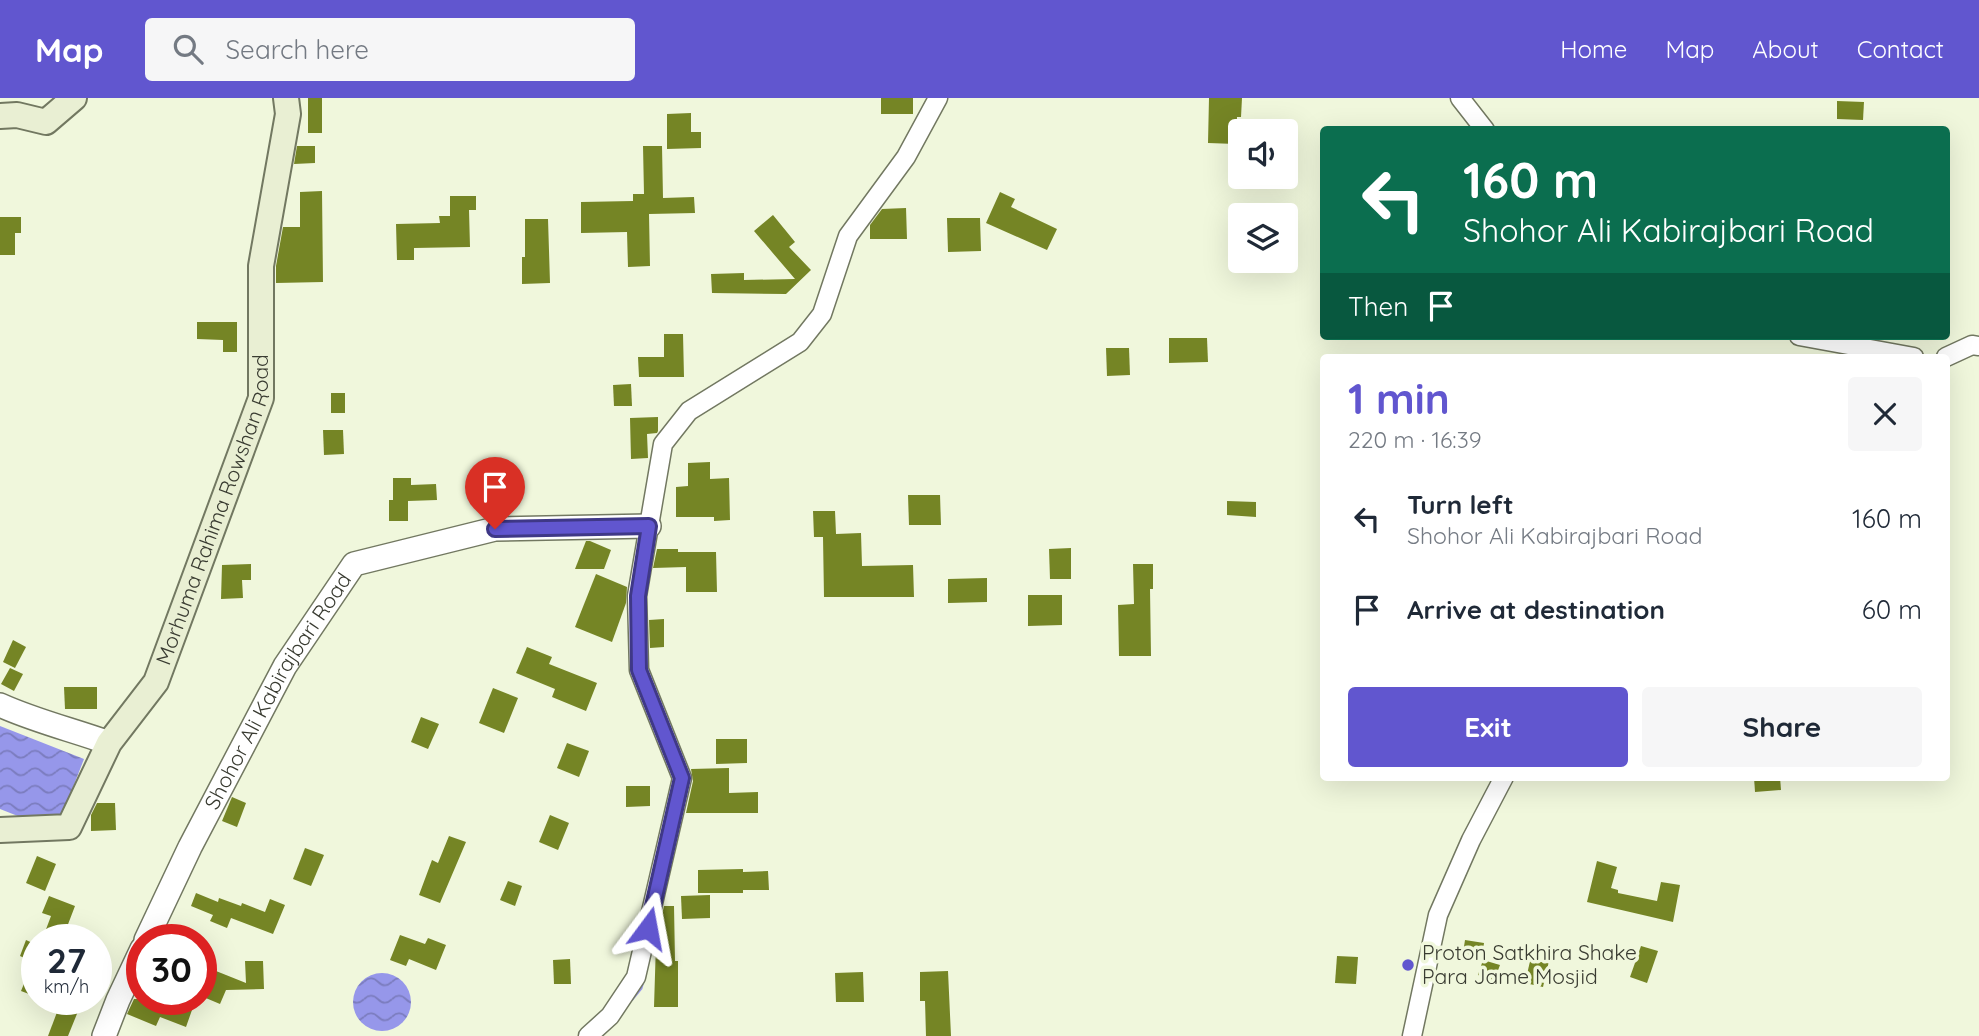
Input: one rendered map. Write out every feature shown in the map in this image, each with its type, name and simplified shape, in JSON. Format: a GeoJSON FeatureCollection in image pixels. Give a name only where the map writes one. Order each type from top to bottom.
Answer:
{"type":"FeatureCollection","features":[{"type":"Feature","properties":{"kind":"main road"},"geometry":{"type":"LineString","coordinates":[[0,116],[17,116],[46,122],[74,98]]}},
{"type":"Feature","properties":{"kind":"main road","name":"Morhuma Rahima Rowshan Road"},"geometry":{"type":"LineString","coordinates":[[0,830],[69,827],[109,743],[156,682],[261,398],[261,266],[288,114],[286,98]]}},
{"type":"Feature","properties":{"kind":"street"},"geometry":{"type":"LineString","coordinates":[[588,1036],[610,1016],[636,977],[682,778],[639,670],[638,596],[663,444],[689,411],[800,342],[815,324],[822,314],[848,236],[906,158],[938,98]]}},
{"type":"Feature","properties":{"kind":"street"},"geometry":{"type":"LineString","coordinates":[[1461,98],[1482,126]]}},
{"type":"Feature","properties":{"kind":"street"},"geometry":{"type":"LineString","coordinates":[[1821,340],[1898,354]]}},
{"type":"Feature","properties":{"kind":"street"},"geometry":{"type":"LineString","coordinates":[[1950,355],[1972,345],[1979,346]]}},
{"type":"Feature","properties":{"kind":"street","name":"Shohor Ali Kabirajbari Road"},"geometry":{"type":"LineString","coordinates":[[154,924],[190,847],[285,666],[354,564],[495,529],[649,526]]}},
{"type":"Feature","properties":{"kind":"street"},"geometry":{"type":"LineString","coordinates":[[0,705],[109,743]]}},
{"type":"Feature","properties":{"kind":"street"},"geometry":{"type":"LineString","coordinates":[[1412,1036],[1438,915],[1471,840],[1502,781]]}},
{"type":"Feature","properties":{"kind":"street"},"geometry":{"type":"LineString","coordinates":[[104,1036],[126,983]]}},
{"type":"Feature","properties":{"kind":"water"},"geometry":{"type":"Polygon","coordinates":[[[0,726],[84,759],[56,831],[0,809],[0,726]]]}},
{"type":"Feature","properties":{"kind":"water"},"geometry":{"type":"Polygon","coordinates":[[[382,973],[393,975],[406,986],[411,1002],[409,1013],[398,1026],[382,1031],[371,1029],[358,1018],[353,1002],[355,991],[366,978],[382,973]]]}},
{"type":"Feature","properties":{"kind":"building"},"geometry":{"type":"Polygon","coordinates":[[[308,98],[322,98],[322,133],[308,133],[308,98]]]}},
{"type":"Feature","properties":{"kind":"building"},"geometry":{"type":"Polygon","coordinates":[[[881,98],[913,98],[913,114],[881,114],[881,98]]]}},
{"type":"Feature","properties":{"kind":"building"},"geometry":{"type":"Polygon","coordinates":[[[1209,98],[1242,98],[1241,117],[1228,119],[1228,144],[1208,143],[1209,98]]]}},
{"type":"Feature","properties":{"kind":"building"},"geometry":{"type":"Polygon","coordinates":[[[1837,101],[1864,102],[1863,120],[1837,119],[1837,101]]]}},
{"type":"Feature","properties":{"kind":"building"},"geometry":{"type":"Polygon","coordinates":[[[691,113],[691,132],[701,132],[701,148],[667,149],[667,114],[691,113]]]}},
{"type":"Feature","properties":{"kind":"building"},"geometry":{"type":"Polygon","coordinates":[[[297,146],[315,146],[315,163],[294,164],[297,146]]]}},
{"type":"Feature","properties":{"kind":"building"},"geometry":{"type":"Polygon","coordinates":[[[643,146],[662,146],[663,198],[694,197],[695,213],[649,214],[650,266],[628,267],[627,232],[581,233],[581,202],[633,201],[633,194],[644,194],[643,146]]]}},
{"type":"Feature","properties":{"kind":"building"},"geometry":{"type":"Polygon","coordinates":[[[322,191],[323,282],[276,283],[276,266],[283,227],[300,227],[300,192],[322,191]]]}},
{"type":"Feature","properties":{"kind":"building"},"geometry":{"type":"Polygon","coordinates":[[[1000,192],[1015,199],[1011,207],[1057,229],[1047,250],[986,223],[1000,192]]]}},
{"type":"Feature","properties":{"kind":"building"},"geometry":{"type":"Polygon","coordinates":[[[450,196],[476,196],[476,210],[469,210],[470,247],[414,248],[414,260],[397,260],[396,224],[440,223],[439,216],[450,216],[450,196]]]}},
{"type":"Feature","properties":{"kind":"building"},"geometry":{"type":"Polygon","coordinates":[[[906,208],[907,239],[870,239],[870,225],[882,209],[906,208]]]}},
{"type":"Feature","properties":{"kind":"building"},"geometry":{"type":"Polygon","coordinates":[[[773,215],[795,242],[789,247],[811,270],[786,294],[712,293],[711,274],[744,273],[744,280],[795,279],[754,231],[773,215]]]}},
{"type":"Feature","properties":{"kind":"building"},"geometry":{"type":"Polygon","coordinates":[[[0,217],[21,217],[21,233],[15,233],[15,255],[0,255],[0,217]]]}},
{"type":"Feature","properties":{"kind":"building"},"geometry":{"type":"Polygon","coordinates":[[[947,218],[980,218],[981,251],[948,252],[947,218]]]}},
{"type":"Feature","properties":{"kind":"building"},"geometry":{"type":"Polygon","coordinates":[[[525,219],[548,219],[550,283],[522,284],[525,219]]]}},
{"type":"Feature","properties":{"kind":"building"},"geometry":{"type":"Polygon","coordinates":[[[197,322],[237,322],[237,352],[223,352],[223,340],[197,339],[197,322]]]}},
{"type":"Feature","properties":{"kind":"building"},"geometry":{"type":"Polygon","coordinates":[[[664,334],[683,334],[684,377],[639,377],[638,357],[664,357],[664,334]]]}},
{"type":"Feature","properties":{"kind":"building"},"geometry":{"type":"Polygon","coordinates":[[[1169,338],[1207,338],[1208,362],[1169,363],[1169,338]]]}},
{"type":"Feature","properties":{"kind":"building"},"geometry":{"type":"Polygon","coordinates":[[[1106,348],[1129,348],[1130,375],[1107,376],[1106,348]]]}},
{"type":"Feature","properties":{"kind":"building"},"geometry":{"type":"Polygon","coordinates":[[[631,384],[632,406],[614,406],[613,385],[631,384]]]}},
{"type":"Feature","properties":{"kind":"building"},"geometry":{"type":"Polygon","coordinates":[[[331,393],[345,393],[345,413],[331,413],[331,393]]]}},
{"type":"Feature","properties":{"kind":"building"},"geometry":{"type":"Polygon","coordinates":[[[658,417],[657,433],[647,434],[648,458],[631,459],[630,418],[658,417]]]}},
{"type":"Feature","properties":{"kind":"building"},"geometry":{"type":"Polygon","coordinates":[[[323,430],[343,430],[344,454],[324,455],[323,430]]]}},
{"type":"Feature","properties":{"kind":"building"},"geometry":{"type":"Polygon","coordinates":[[[710,462],[710,479],[729,478],[730,520],[714,521],[714,517],[676,517],[676,487],[688,486],[688,463],[710,462]]]}},
{"type":"Feature","properties":{"kind":"building"},"geometry":{"type":"Polygon","coordinates":[[[393,478],[411,478],[411,485],[436,484],[437,500],[408,501],[408,521],[389,521],[393,478]]]}},
{"type":"Feature","properties":{"kind":"building"},"geometry":{"type":"Polygon","coordinates":[[[908,495],[940,495],[941,525],[909,525],[908,495]]]}},
{"type":"Feature","properties":{"kind":"building"},"geometry":{"type":"Polygon","coordinates":[[[1227,501],[1256,502],[1256,517],[1227,515],[1227,501]]]}},
{"type":"Feature","properties":{"kind":"building"},"geometry":{"type":"Polygon","coordinates":[[[813,511],[835,511],[836,534],[861,533],[862,566],[913,565],[914,597],[824,597],[823,537],[814,537],[813,511]]]}},
{"type":"Feature","properties":{"kind":"building"},"geometry":{"type":"Polygon","coordinates":[[[586,541],[611,550],[604,569],[575,569],[586,541]]]}},
{"type":"Feature","properties":{"kind":"building"},"geometry":{"type":"Polygon","coordinates":[[[1071,548],[1071,579],[1050,579],[1049,549],[1071,548]]]}},
{"type":"Feature","properties":{"kind":"building"},"geometry":{"type":"Polygon","coordinates":[[[657,549],[716,552],[717,592],[686,592],[686,567],[653,568],[657,549]]]}},
{"type":"Feature","properties":{"kind":"building"},"geometry":{"type":"Polygon","coordinates":[[[251,564],[251,580],[242,580],[243,598],[221,599],[222,565],[251,564]]]}},
{"type":"Feature","properties":{"kind":"building"},"geometry":{"type":"Polygon","coordinates":[[[1133,564],[1153,564],[1153,589],[1150,589],[1151,656],[1119,656],[1118,605],[1134,604],[1133,564]]]}},
{"type":"Feature","properties":{"kind":"building"},"geometry":{"type":"Polygon","coordinates":[[[596,574],[627,587],[626,603],[612,642],[575,627],[596,574]]]}},
{"type":"Feature","properties":{"kind":"building"},"geometry":{"type":"Polygon","coordinates":[[[987,578],[987,602],[948,603],[948,579],[987,578]]]}},
{"type":"Feature","properties":{"kind":"building"},"geometry":{"type":"Polygon","coordinates":[[[1028,595],[1062,595],[1062,625],[1028,626],[1028,595]]]}},
{"type":"Feature","properties":{"kind":"building"},"geometry":{"type":"Polygon","coordinates":[[[664,619],[664,647],[650,648],[649,620],[664,619]]]}},
{"type":"Feature","properties":{"kind":"building"},"geometry":{"type":"Polygon","coordinates":[[[13,640],[26,647],[15,668],[3,662],[13,640]]]}},
{"type":"Feature","properties":{"kind":"building"},"geometry":{"type":"Polygon","coordinates":[[[527,647],[552,657],[549,664],[597,683],[586,711],[552,697],[555,689],[516,673],[527,647]]]}},
{"type":"Feature","properties":{"kind":"building"},"geometry":{"type":"Polygon","coordinates":[[[10,668],[23,674],[14,691],[1,684],[10,668]]]}},
{"type":"Feature","properties":{"kind":"building"},"geometry":{"type":"Polygon","coordinates":[[[64,687],[97,687],[97,709],[65,709],[64,687]]]}},
{"type":"Feature","properties":{"kind":"building"},"geometry":{"type":"Polygon","coordinates":[[[493,688],[518,698],[504,733],[479,723],[493,688]]]}},
{"type":"Feature","properties":{"kind":"building"},"geometry":{"type":"Polygon","coordinates":[[[421,717],[439,724],[428,749],[411,742],[421,717]]]}},
{"type":"Feature","properties":{"kind":"building"},"geometry":{"type":"Polygon","coordinates":[[[716,739],[747,739],[747,763],[716,764],[716,739]]]}},
{"type":"Feature","properties":{"kind":"building"},"geometry":{"type":"Polygon","coordinates":[[[567,743],[589,751],[579,777],[557,768],[567,743]]]}},
{"type":"Feature","properties":{"kind":"building"},"geometry":{"type":"Polygon","coordinates":[[[729,768],[729,793],[758,792],[758,813],[686,813],[693,781],[691,769],[729,768]]]}},
{"type":"Feature","properties":{"kind":"building"},"geometry":{"type":"Polygon","coordinates":[[[1754,781],[1780,781],[1781,790],[1755,792],[1754,781]]]}},
{"type":"Feature","properties":{"kind":"building"},"geometry":{"type":"Polygon","coordinates":[[[626,786],[650,786],[650,806],[626,807],[626,786]]]}},
{"type":"Feature","properties":{"kind":"building"},"geometry":{"type":"Polygon","coordinates":[[[232,797],[246,803],[237,827],[222,821],[232,797]]]}},
{"type":"Feature","properties":{"kind":"building"},"geometry":{"type":"Polygon","coordinates":[[[97,803],[115,803],[116,830],[91,831],[91,815],[97,803]]]}},
{"type":"Feature","properties":{"kind":"building"},"geometry":{"type":"Polygon","coordinates":[[[550,815],[569,823],[558,850],[539,842],[550,815]]]}},
{"type":"Feature","properties":{"kind":"building"},"geometry":{"type":"Polygon","coordinates":[[[449,836],[466,842],[440,903],[419,895],[432,860],[438,863],[449,836]]]}},
{"type":"Feature","properties":{"kind":"building"},"geometry":{"type":"Polygon","coordinates":[[[305,848],[324,855],[311,886],[293,879],[305,848]]]}},
{"type":"Feature","properties":{"kind":"building"},"geometry":{"type":"Polygon","coordinates":[[[37,856],[56,864],[45,891],[26,883],[37,856]]]}},
{"type":"Feature","properties":{"kind":"building"},"geometry":{"type":"Polygon","coordinates":[[[1597,861],[1617,867],[1611,888],[1618,890],[1618,893],[1657,901],[1661,882],[1680,885],[1673,922],[1587,902],[1597,861]]]}},
{"type":"Feature","properties":{"kind":"building"},"geometry":{"type":"Polygon","coordinates":[[[743,869],[743,872],[768,871],[769,890],[698,893],[698,870],[743,869]]]}},
{"type":"Feature","properties":{"kind":"building"},"geometry":{"type":"Polygon","coordinates":[[[508,881],[522,886],[515,906],[500,900],[508,881]]]}},
{"type":"Feature","properties":{"kind":"building"},"geometry":{"type":"Polygon","coordinates":[[[196,893],[218,902],[219,898],[265,912],[270,899],[285,905],[273,934],[231,918],[227,928],[210,921],[213,915],[191,906],[196,893]]]}},
{"type":"Feature","properties":{"kind":"building"},"geometry":{"type":"Polygon","coordinates":[[[710,895],[710,918],[682,919],[681,896],[710,895]]]}},
{"type":"Feature","properties":{"kind":"building"},"geometry":{"type":"Polygon","coordinates":[[[49,896],[75,906],[68,924],[48,924],[51,916],[42,913],[49,896]]]}},
{"type":"Feature","properties":{"kind":"building"},"geometry":{"type":"Polygon","coordinates":[[[664,906],[674,906],[678,1007],[654,1007],[656,943],[664,906]]]}},
{"type":"Feature","properties":{"kind":"building"},"geometry":{"type":"Polygon","coordinates":[[[400,935],[425,944],[428,938],[446,945],[436,970],[409,959],[406,966],[390,960],[400,935]]]}},
{"type":"Feature","properties":{"kind":"building"},"geometry":{"type":"Polygon","coordinates":[[[1465,940],[1484,943],[1482,957],[1463,953],[1465,940]]]}},
{"type":"Feature","properties":{"kind":"building"},"geometry":{"type":"Polygon","coordinates":[[[1641,946],[1658,951],[1647,983],[1630,977],[1641,946]]]}},
{"type":"Feature","properties":{"kind":"building"},"geometry":{"type":"Polygon","coordinates":[[[1337,956],[1358,957],[1356,984],[1335,983],[1337,956]]]}},
{"type":"Feature","properties":{"kind":"building"},"geometry":{"type":"Polygon","coordinates":[[[1531,957],[1549,961],[1543,987],[1525,983],[1531,957]]]}},
{"type":"Feature","properties":{"kind":"building"},"geometry":{"type":"Polygon","coordinates":[[[570,959],[571,984],[554,984],[553,960],[570,959]]]}},
{"type":"Feature","properties":{"kind":"building"},"geometry":{"type":"Polygon","coordinates":[[[1483,960],[1500,965],[1494,981],[1478,975],[1483,960]]]}},
{"type":"Feature","properties":{"kind":"building"},"geometry":{"type":"Polygon","coordinates":[[[245,961],[263,961],[264,989],[226,990],[220,1004],[217,1003],[217,971],[246,983],[245,961]]]}},
{"type":"Feature","properties":{"kind":"building"},"geometry":{"type":"Polygon","coordinates":[[[948,971],[951,1036],[926,1036],[925,1001],[920,1001],[920,972],[948,971]]]}},
{"type":"Feature","properties":{"kind":"building"},"geometry":{"type":"Polygon","coordinates":[[[863,972],[864,1002],[836,1002],[835,973],[863,972]]]}},
{"type":"Feature","properties":{"kind":"building"},"geometry":{"type":"Polygon","coordinates":[[[56,1015],[77,1015],[68,1036],[48,1036],[56,1015]]]}},
{"type":"Feature","properties":{"kind":"building"},"geometry":{"type":"Polygon","coordinates":[[[129,1015],[190,1015],[186,1027],[160,1017],[156,1026],[129,1015]]]}},
{"type":"Feature","properties":{"kind":"waterway"},"geometry":{"type":"LineString","coordinates":[[631,999],[642,981]]}},
{"type":"Feature","properties":{"kind":"place","name":"Proton Satkhira Shake Para Jame Mosjid"},"geometry":{"type":"Point","coordinates":[1408,965]}},
{"type":"Feature","properties":{"kind":"route"},"geometry":{"type":"LineString","coordinates":[[495,529],[649,526],[638,596],[639,670],[682,778],[648,928]]}}]}
